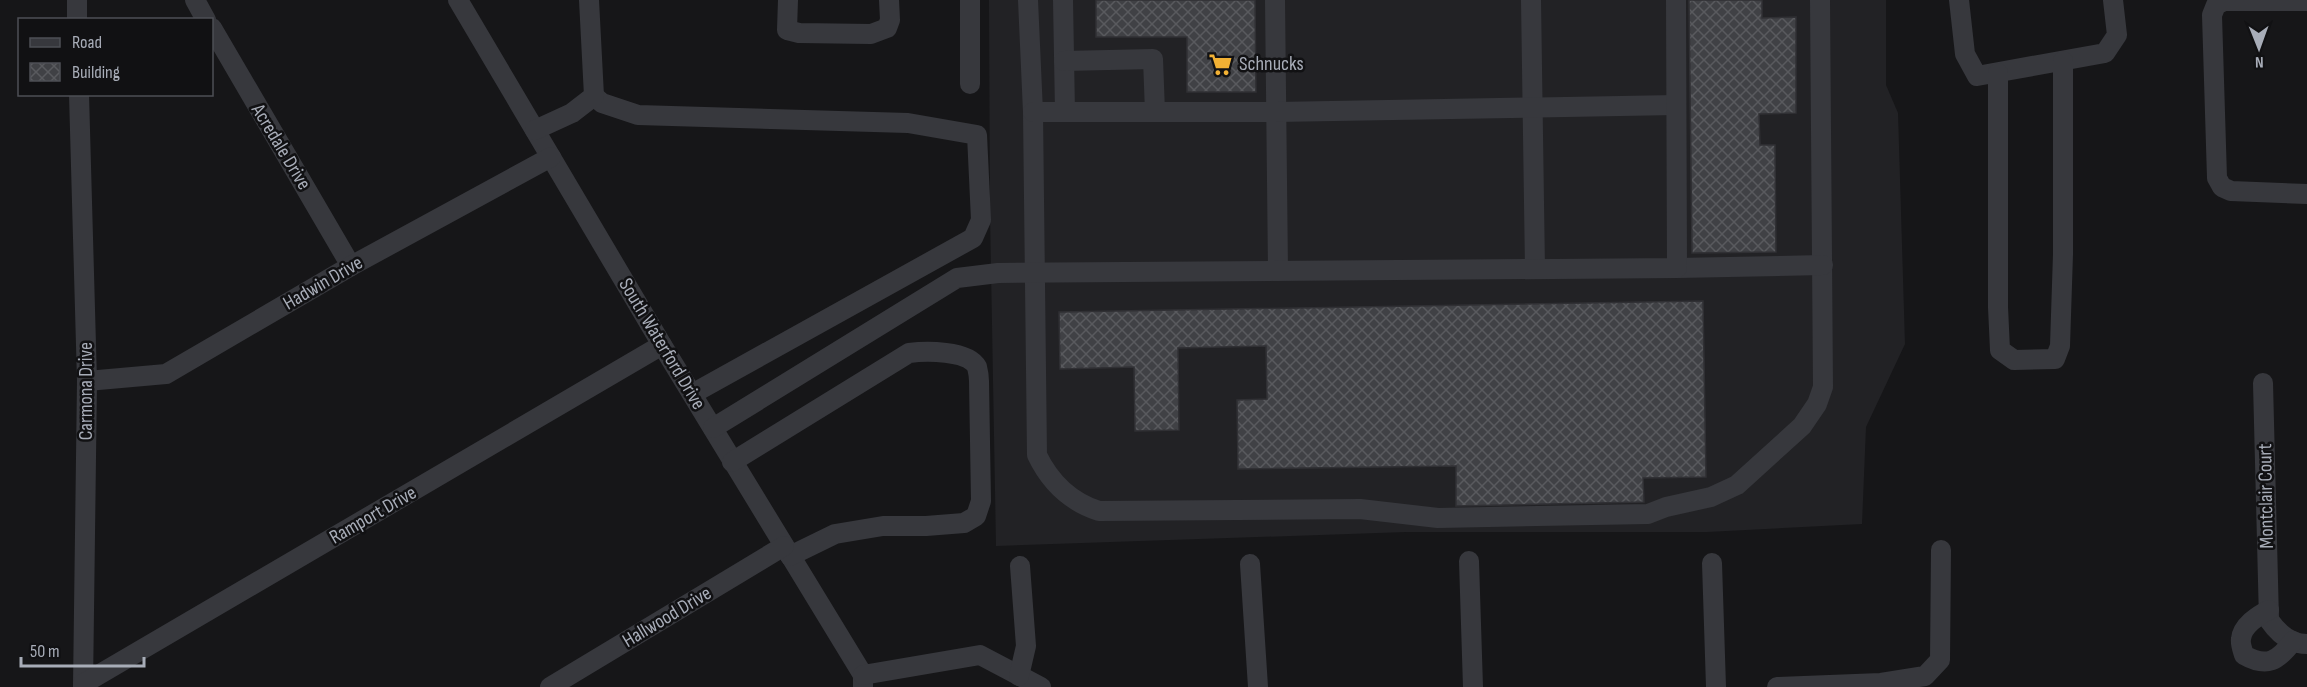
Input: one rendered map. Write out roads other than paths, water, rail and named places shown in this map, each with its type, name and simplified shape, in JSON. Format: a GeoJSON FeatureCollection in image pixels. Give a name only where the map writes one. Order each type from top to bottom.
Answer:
{"type":"FeatureCollection","features":[{"type":"Feature","properties":{"kind":"street"},"geometry":{"type":"LineString","coordinates":[[77,0],[77,18]]}},
{"type":"Feature","properties":{"kind":"street"},"geometry":{"type":"LineString","coordinates":[[195,0],[205,18]]}},
{"type":"Feature","properties":{"kind":"street","name":"South Waterford Drive"},"geometry":{"type":"LineString","coordinates":[[458,0],[863,681]]}},
{"type":"Feature","properties":{"kind":"street"},"geometry":{"type":"LineString","coordinates":[[589,0],[594,96],[602,103],[638,115],[908,123],[977,135],[981,220],[974,238],[692,394]]}},
{"type":"Feature","properties":{"kind":"street"},"geometry":{"type":"LineString","coordinates":[[788,0],[787,30],[799,33],[871,34],[887,28],[890,20],[889,0]]}},
{"type":"Feature","properties":{"kind":"street"},"geometry":{"type":"LineString","coordinates":[[970,0],[970,84]]}},
{"type":"Feature","properties":{"kind":"street"},"geometry":{"type":"LineString","coordinates":[[1028,0],[1033,112],[1037,455],[1045,470],[1058,486],[1075,500],[1099,511],[1360,509],[1438,518],[1648,514],[1666,507],[1711,497],[1737,485],[1802,426],[1817,404],[1823,387],[1821,0]]}},
{"type":"Feature","properties":{"kind":"street"},"geometry":{"type":"LineString","coordinates":[[1063,0],[1065,112]]}},
{"type":"Feature","properties":{"kind":"street"},"geometry":{"type":"LineString","coordinates":[[1275,0],[1278,271]]}},
{"type":"Feature","properties":{"kind":"street"},"geometry":{"type":"LineString","coordinates":[[1532,0],[1535,269]]}},
{"type":"Feature","properties":{"kind":"street"},"geometry":{"type":"LineString","coordinates":[[1676,0],[1677,268]]}},
{"type":"Feature","properties":{"kind":"street"},"geometry":{"type":"LineString","coordinates":[[1959,0],[1965,54],[1977,76],[2105,53],[2117,35],[2114,0]]}},
{"type":"Feature","properties":{"kind":"street"},"geometry":{"type":"LineString","coordinates":[[2307,1],[2224,1],[2216,5],[2212,15],[2217,178],[2222,187],[2231,191],[2307,194]]}},
{"type":"Feature","properties":{"kind":"street","name":"Acredale Drive"},"geometry":{"type":"LineString","coordinates":[[213,30],[351,266]]}},
{"type":"Feature","properties":{"kind":"street"},"geometry":{"type":"LineString","coordinates":[[1064,61],[1154,59],[1155,112]]}},
{"type":"Feature","properties":{"kind":"street"},"geometry":{"type":"LineString","coordinates":[[1998,73],[2000,350],[2014,360],[2055,359],[2060,346],[2063,254],[2063,61]]}},
{"type":"Feature","properties":{"kind":"street","name":"Carmona Drive"},"geometry":{"type":"LineString","coordinates":[[80,96],[87,381],[83,686]]}},
{"type":"Feature","properties":{"kind":"street"},"geometry":{"type":"LineString","coordinates":[[535,130],[572,113],[594,96]]}},
{"type":"Feature","properties":{"kind":"street"},"geometry":{"type":"LineString","coordinates":[[1033,112],[1276,112],[1676,105]]}},
{"type":"Feature","properties":{"kind":"street","name":"Hadwin Drive"},"geometry":{"type":"LineString","coordinates":[[87,381],[166,374],[351,266],[551,157]]}},
{"type":"Feature","properties":{"kind":"street"},"geometry":{"type":"LineString","coordinates":[[713,428],[957,278],[998,273],[1823,265]]}},
{"type":"Feature","properties":{"kind":"street","name":"Ramport Drive"},"geometry":{"type":"LineString","coordinates":[[83,686],[663,345]]}},
{"type":"Feature","properties":{"kind":"street","name":"Hallwood Drive"},"geometry":{"type":"LineString","coordinates":[[550,687],[787,551],[834,534],[883,526],[964,523],[975,516],[981,501],[979,381],[976,366],[967,358],[931,351],[909,353],[732,462]]}},
{"type":"Feature","properties":{"kind":"street","name":"Montclair Court"},"geometry":{"type":"LineString","coordinates":[[2263,383],[2269,610],[2269,620],[2275,630],[2300,643],[2272,661],[2256,662],[2244,655],[2241,639],[2248,626],[2269,610]]}},
{"type":"Feature","properties":{"kind":"street"},"geometry":{"type":"LineString","coordinates":[[1777,687],[1881,683],[1925,676],[1940,660],[1941,550]]}},
{"type":"Feature","properties":{"kind":"street"},"geometry":{"type":"LineString","coordinates":[[1469,561],[1473,687]]}},
{"type":"Feature","properties":{"kind":"street"},"geometry":{"type":"LineString","coordinates":[[1712,563],[1716,687]]}},
{"type":"Feature","properties":{"kind":"street"},"geometry":{"type":"LineString","coordinates":[[1250,564],[1257,687]]}},
{"type":"Feature","properties":{"kind":"street"},"geometry":{"type":"LineString","coordinates":[[1019,675],[1026,646],[1020,566]]}},
{"type":"Feature","properties":{"kind":"street"},"geometry":{"type":"LineString","coordinates":[[863,681],[980,655],[1041,687]]}},
{"type":"Feature","properties":{"kind":"place","name":"Schnucks"},"geometry":{"type":"Point","coordinates":[1221,64]}}]}
